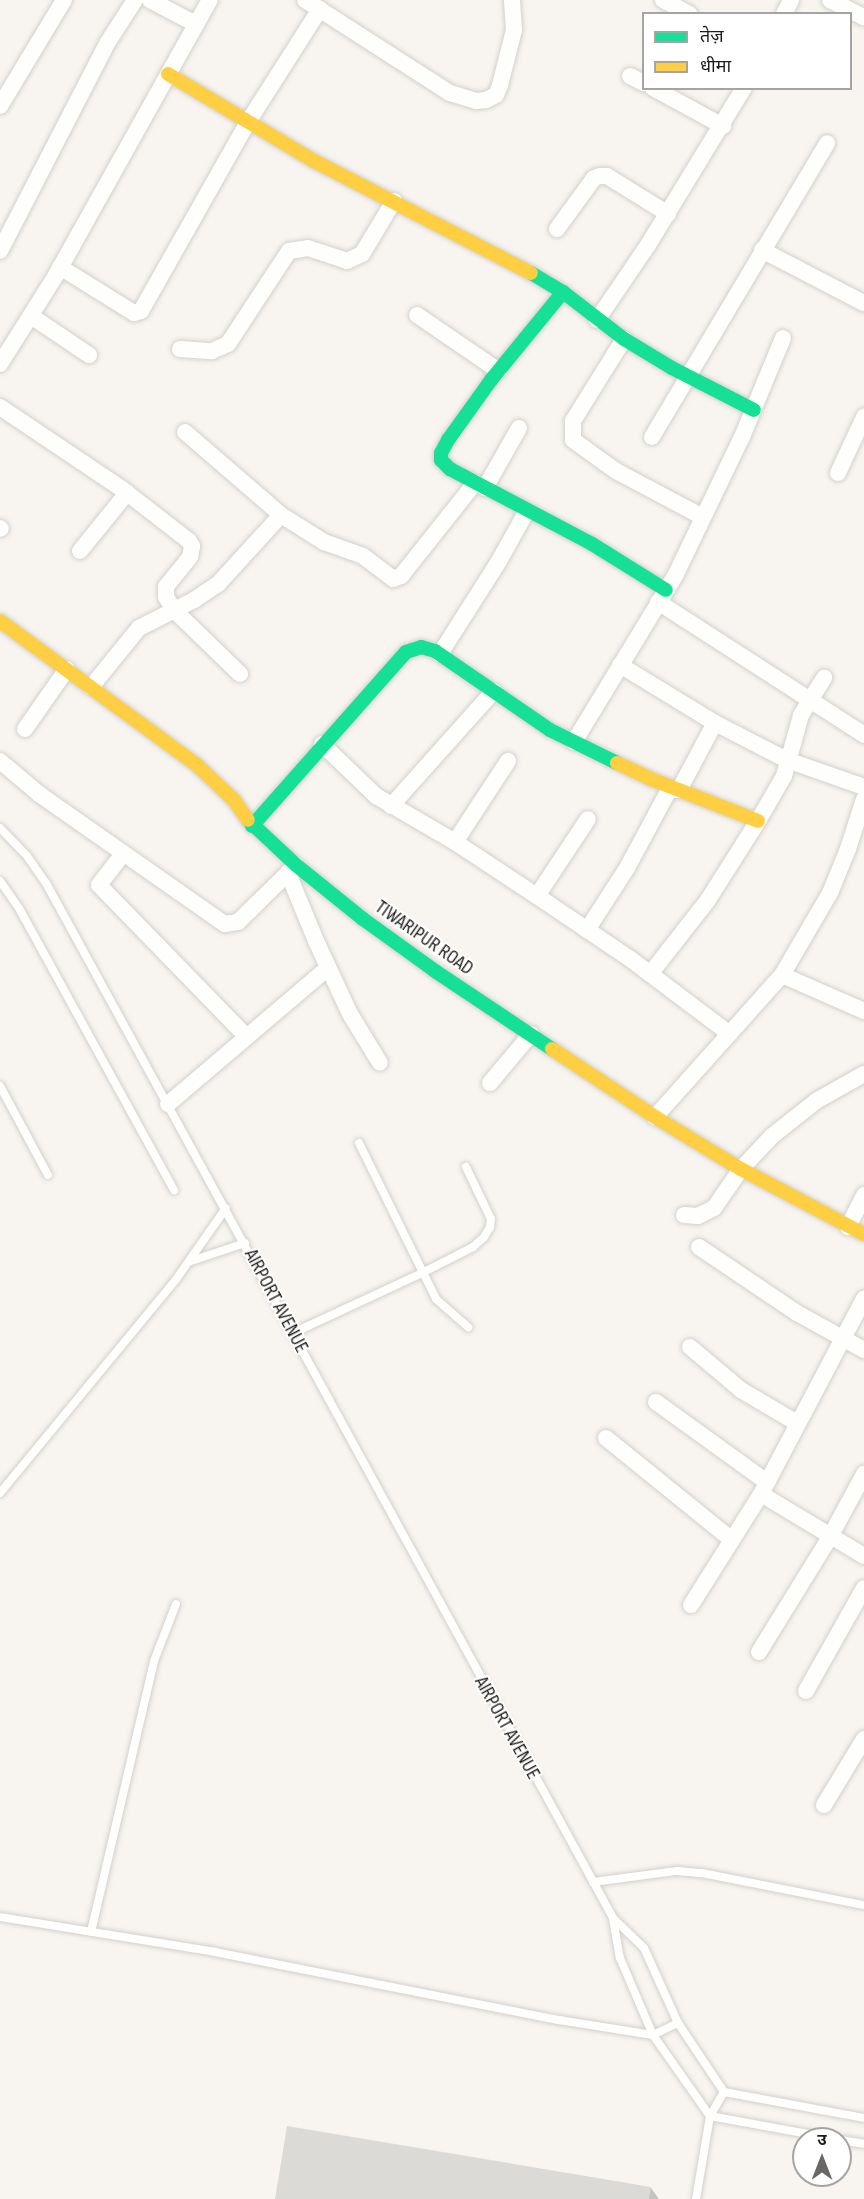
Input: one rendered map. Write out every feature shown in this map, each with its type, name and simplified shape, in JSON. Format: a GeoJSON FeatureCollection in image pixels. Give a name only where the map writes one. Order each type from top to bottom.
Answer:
{"type":"FeatureCollection","features":[{"type":"Feature","properties":{"kind":"street"},"geometry":{"type":"LineString","coordinates":[[0,106],[64,0]]}},
{"type":"Feature","properties":{"kind":"street"},"geometry":{"type":"LineString","coordinates":[[0,251],[103,52],[135,0]]}},
{"type":"Feature","properties":{"kind":"street"},"geometry":{"type":"LineString","coordinates":[[150,0],[196,24]]}},
{"type":"Feature","properties":{"kind":"street"},"geometry":{"type":"LineString","coordinates":[[0,364],[32,316],[210,0]]}},
{"type":"Feature","properties":{"kind":"street"},"geometry":{"type":"LineString","coordinates":[[60,267],[134,313],[141,311],[312,4],[450,93],[476,101],[486,100],[496,95],[500,85],[514,30],[512,0]]}},
{"type":"Feature","properties":{"kind":"street"},"geometry":{"type":"LineString","coordinates":[[663,0],[685,12]]}},
{"type":"Feature","properties":{"kind":"street"},"geometry":{"type":"LineString","coordinates":[[830,0],[864,17]]}},
{"type":"Feature","properties":{"kind":"street"},"geometry":{"type":"LineString","coordinates":[[168,74],[314,161],[394,201],[563,292],[624,339],[689,377],[754,410]]}},
{"type":"Feature","properties":{"kind":"street"},"geometry":{"type":"LineString","coordinates":[[657,90],[723,126]]}},
{"type":"Feature","properties":{"kind":"street"},"geometry":{"type":"LineString","coordinates":[[597,320],[668,213],[743,90]]}},
{"type":"Feature","properties":{"kind":"street"},"geometry":{"type":"LineString","coordinates":[[652,437],[827,143]]}},
{"type":"Feature","properties":{"kind":"street"},"geometry":{"type":"LineString","coordinates":[[557,229],[594,178],[600,176],[606,176],[668,213]]}},
{"type":"Feature","properties":{"kind":"street"},"geometry":{"type":"LineString","coordinates":[[180,349],[212,351],[228,344],[289,251],[308,248],[347,261],[362,254],[394,201]]}},
{"type":"Feature","properties":{"kind":"street"},"geometry":{"type":"LineString","coordinates":[[762,250],[864,303]]}},
{"type":"Feature","properties":{"kind":"street"},"geometry":{"type":"LineString","coordinates":[[563,292],[500,371],[441,453],[444,465],[592,544],[662,596],[864,735]]}},
{"type":"Feature","properties":{"kind":"street"},"geometry":{"type":"LineString","coordinates":[[417,315],[500,371]]}},
{"type":"Feature","properties":{"kind":"street"},"geometry":{"type":"LineString","coordinates":[[32,316],[89,355]]}},
{"type":"Feature","properties":{"kind":"street"},"geometry":{"type":"LineString","coordinates":[[574,742],[662,596],[703,517],[754,410],[783,338]]}},
{"type":"Feature","properties":{"kind":"street"},"geometry":{"type":"LineString","coordinates":[[624,339],[573,421],[573,440],[616,471],[703,517]]}},
{"type":"Feature","properties":{"kind":"street"},"geometry":{"type":"LineString","coordinates":[[0,407],[127,493],[192,546],[190,557],[166,587],[166,597],[174,610],[240,674]]}},
{"type":"Feature","properties":{"kind":"street"},"geometry":{"type":"LineString","coordinates":[[838,473],[864,417]]}},
{"type":"Feature","properties":{"kind":"street"},"geometry":{"type":"LineString","coordinates":[[185,432],[281,514],[324,542],[363,556],[390,578],[397,579],[480,486],[519,428]]}},
{"type":"Feature","properties":{"kind":"street"},"geometry":{"type":"LineString","coordinates":[[80,551],[127,493]]}},
{"type":"Feature","properties":{"kind":"street"},"geometry":{"type":"LineString","coordinates":[[440,654],[499,561],[527,511]]}},
{"type":"Feature","properties":{"kind":"street"},"geometry":{"type":"LineString","coordinates":[[91,687],[139,628],[218,584],[281,514]]}},
{"type":"Feature","properties":{"kind":"street","name":"TIWARIPUR ROAD"},"geometry":{"type":"LineString","coordinates":[[0,621],[198,766],[234,800],[252,826],[292,869],[372,926],[655,1117],[741,1169],[864,1234]]}},
{"type":"Feature","properties":{"kind":"street"},"geometry":{"type":"LineString","coordinates":[[252,826],[322,744],[406,652],[421,647],[440,654],[550,730],[679,790],[758,821]]}},
{"type":"Feature","properties":{"kind":"street"},"geometry":{"type":"LineString","coordinates":[[620,665],[716,723],[787,760],[864,788]]}},
{"type":"Feature","properties":{"kind":"street"},"geometry":{"type":"LineString","coordinates":[[25,729],[67,669]]}},
{"type":"Feature","properties":{"kind":"street"},"geometry":{"type":"LineString","coordinates":[[650,974],[708,900],[758,821],[784,776],[795,730],[824,678]]}},
{"type":"Feature","properties":{"kind":"street"},"geometry":{"type":"LineString","coordinates":[[391,806],[494,691]]}},
{"type":"Feature","properties":{"kind":"street"},"geometry":{"type":"LineString","coordinates":[[679,790],[716,723]]}},
{"type":"Feature","properties":{"kind":"street"},"geometry":{"type":"LineString","coordinates":[[322,744],[376,796],[455,842],[537,896],[650,974],[730,1034]]}},
{"type":"Feature","properties":{"kind":"street"},"geometry":{"type":"LineString","coordinates":[[455,842],[508,761]]}},
{"type":"Feature","properties":{"kind":"street"},"geometry":{"type":"LineString","coordinates":[[0,762],[39,794],[123,854],[174,886],[225,924],[238,922],[292,869],[328,968],[350,1014],[380,1063]]}},
{"type":"Feature","properties":{"kind":"street"},"geometry":{"type":"LineString","coordinates":[[587,930],[627,868],[669,790],[679,790]]}},
{"type":"Feature","properties":{"kind":"street"},"geometry":{"type":"LineString","coordinates":[[655,1117],[782,975],[830,892],[848,849],[864,799]]}},
{"type":"Feature","properties":{"kind":"street"},"geometry":{"type":"LineString","coordinates":[[537,896],[588,819]]}},
{"type":"Feature","properties":{"kind":"street"},"geometry":{"type":"LineString","coordinates":[[123,854],[99,885],[246,1036]]}},
{"type":"Feature","properties":{"kind":"street"},"geometry":{"type":"LineString","coordinates":[[168,1104],[328,968]]}},
{"type":"Feature","properties":{"kind":"street"},"geometry":{"type":"LineString","coordinates":[[782,975],[864,1011]]}},
{"type":"Feature","properties":{"kind":"street"},"geometry":{"type":"LineString","coordinates":[[490,1083],[531,1034]]}},
{"type":"Feature","properties":{"kind":"street"},"geometry":{"type":"LineString","coordinates":[[684,1215],[698,1216],[714,1208],[741,1169],[794,1117],[816,1101],[864,1074]]}},
{"type":"Feature","properties":{"kind":"street"},"geometry":{"type":"LineString","coordinates":[[848,1227],[864,1195]]}},
{"type":"Feature","properties":{"kind":"street"},"geometry":{"type":"LineString","coordinates":[[699,1247],[797,1313],[864,1350]]}},
{"type":"Feature","properties":{"kind":"street"},"geometry":{"type":"LineString","coordinates":[[691,1605],[764,1488],[864,1299]]}},
{"type":"Feature","properties":{"kind":"street"},"geometry":{"type":"LineString","coordinates":[[690,1347],[741,1390],[797,1423]]}},
{"type":"Feature","properties":{"kind":"street"},"geometry":{"type":"LineString","coordinates":[[656,1402],[764,1488],[830,1536],[864,1556]]}},
{"type":"Feature","properties":{"kind":"street"},"geometry":{"type":"LineString","coordinates":[[606,1438],[732,1540]]}},
{"type":"Feature","properties":{"kind":"street"},"geometry":{"type":"LineString","coordinates":[[759,1652],[830,1536],[864,1474]]}},
{"type":"Feature","properties":{"kind":"street"},"geometry":{"type":"LineString","coordinates":[[806,1691],[864,1588]]}},
{"type":"Feature","properties":{"kind":"street"},"geometry":{"type":"LineString","coordinates":[[824,1805],[864,1740]]}},
{"type":"Feature","properties":{"kind":"lane","name":"AIRPORT AVENUE"},"geometry":{"type":"LineString","coordinates":[[0,828],[27,856],[46,884],[226,1208],[592,1882],[613,1918],[644,1948],[678,2023],[724,2092]]}},
{"type":"Feature","properties":{"kind":"lane"},"geometry":{"type":"LineString","coordinates":[[0,881],[20,910],[174,1190]]}},
{"type":"Feature","properties":{"kind":"lane"},"geometry":{"type":"LineString","coordinates":[[0,1086],[48,1175]]}},
{"type":"Feature","properties":{"kind":"lane"},"geometry":{"type":"LineString","coordinates":[[359,1143],[436,1299],[468,1327]]}},
{"type":"Feature","properties":{"kind":"lane"},"geometry":{"type":"LineString","coordinates":[[293,1333],[422,1273],[473,1247],[484,1237],[490,1227],[487,1209],[466,1167]]}},
{"type":"Feature","properties":{"kind":"lane"},"geometry":{"type":"LineString","coordinates":[[0,1492],[117,1354],[191,1261],[226,1208]]}},
{"type":"Feature","properties":{"kind":"lane"},"geometry":{"type":"LineString","coordinates":[[191,1261],[245,1243]]}},
{"type":"Feature","properties":{"kind":"lane"},"geometry":{"type":"LineString","coordinates":[[91,1932],[154,1661],[176,1604]]}},
{"type":"Feature","properties":{"kind":"lane"},"geometry":{"type":"LineString","coordinates":[[592,1882],[677,1871],[694,1872],[864,1905]]}},
{"type":"Feature","properties":{"kind":"lane"},"geometry":{"type":"LineString","coordinates":[[0,1917],[215,1952],[559,2020],[653,2036],[678,2023]]}},
{"type":"Feature","properties":{"kind":"lane"},"geometry":{"type":"LineString","coordinates":[[613,1918],[620,1958],[653,2036],[710,2116],[792,2131]]}},
{"type":"Feature","properties":{"kind":"lane"},"geometry":{"type":"LineString","coordinates":[[696,2199],[710,2116],[724,2092],[864,2118]]}},
{"type":"Feature","properties":{"kind":"building"},"geometry":{"type":"Polygon","coordinates":[[[287,2126],[651,2187],[649,2199],[275,2199],[287,2126]]]}},
{"type":"Feature","properties":{"kind":"traffic: fast"},"geometry":{"type":"LineString","coordinates":[[531,273],[563,292],[624,339],[672,368],[754,410]]}},
{"type":"Feature","properties":{"kind":"traffic: fast"},"geometry":{"type":"LineString","coordinates":[[563,292],[491,380],[448,440],[441,453],[441,460],[450,469],[592,544],[666,590]]}},
{"type":"Feature","properties":{"kind":"traffic: fast"},"geometry":{"type":"LineString","coordinates":[[252,826],[406,652],[421,647],[435,651],[550,730],[617,763]]}},
{"type":"Feature","properties":{"kind":"traffic: fast"},"geometry":{"type":"LineString","coordinates":[[248,820],[296,865],[363,919],[435,971],[552,1049]]}},
{"type":"Feature","properties":{"kind":"traffic: slow"},"geometry":{"type":"LineString","coordinates":[[168,74],[314,161],[531,273]]}},
{"type":"Feature","properties":{"kind":"traffic: slow"},"geometry":{"type":"LineString","coordinates":[[0,621],[198,766],[234,800],[248,820]]}},
{"type":"Feature","properties":{"kind":"traffic: slow"},"geometry":{"type":"LineString","coordinates":[[617,763],[651,779],[758,821]]}},
{"type":"Feature","properties":{"kind":"traffic: slow"},"geometry":{"type":"LineString","coordinates":[[552,1049],[655,1117],[741,1169],[864,1234]]}}]}
